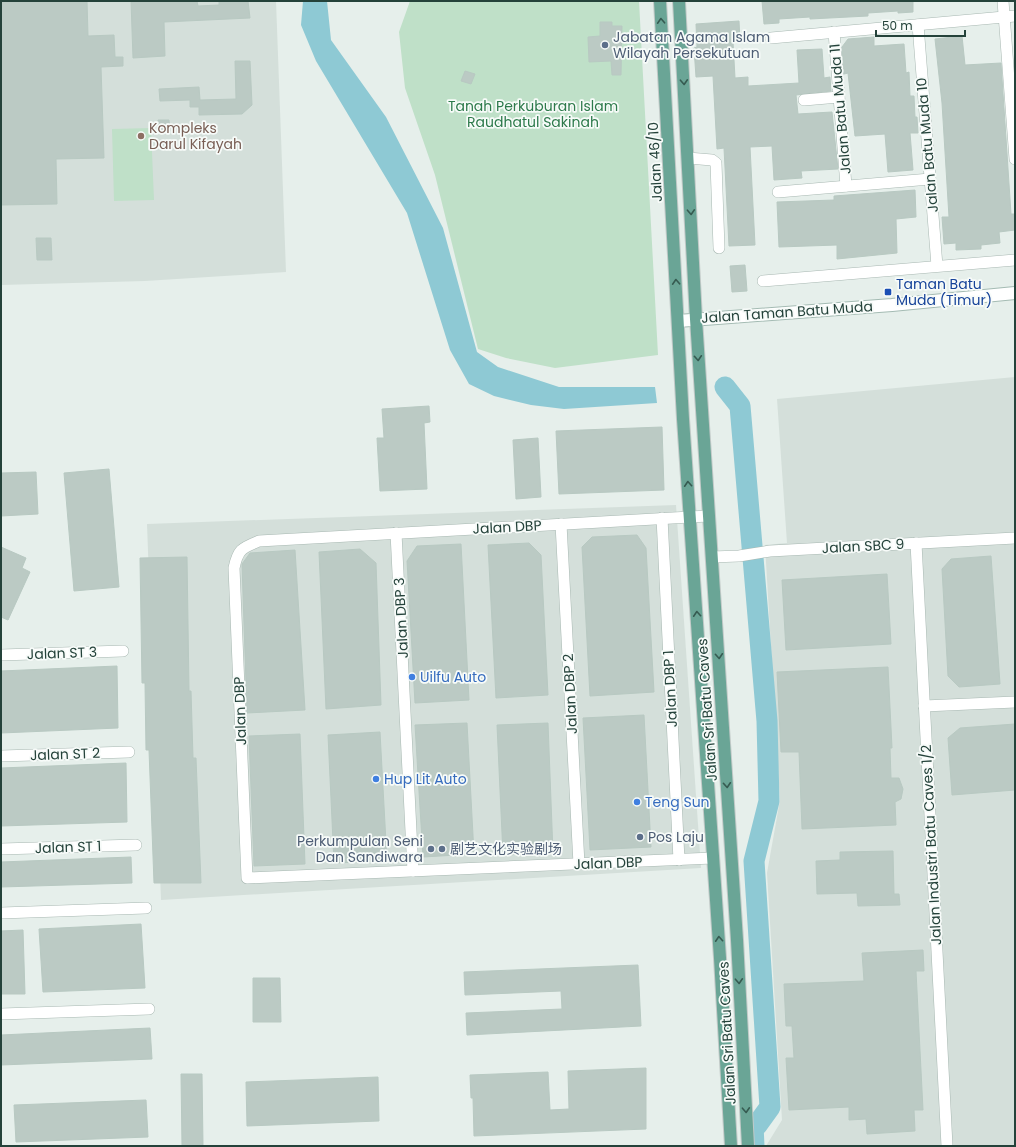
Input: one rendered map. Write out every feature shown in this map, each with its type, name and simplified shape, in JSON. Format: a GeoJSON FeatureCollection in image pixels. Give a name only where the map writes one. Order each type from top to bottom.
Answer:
{"type":"FeatureCollection","features":[{"type":"Feature","properties":{"kind":"main road","name":"Jalan 46/10"},"geometry":{"type":"LineString","coordinates":[[660,1],[678,321]]}},
{"type":"Feature","properties":{"kind":"main road"},"geometry":{"type":"LineString","coordinates":[[679,1],[696,319]]}},
{"type":"Feature","properties":{"kind":"main road","name":"Jalan Sri Batu Caves"},"geometry":{"type":"LineString","coordinates":[[696,319],[737,940],[748,1146]]}},
{"type":"Feature","properties":{"kind":"main road","name":"Jalan Sri Batu Caves"},"geometry":{"type":"LineString","coordinates":[[678,321],[731,1146]]}},
{"type":"Feature","properties":{"kind":"street"},"geometry":{"type":"LineString","coordinates":[[1003,1],[1010,16],[1015,158]]}},
{"type":"Feature","properties":{"kind":"street"},"geometry":{"type":"LineString","coordinates":[[771,38],[1010,16]]}},
{"type":"Feature","properties":{"kind":"street","name":"Jalan Batu Muda 10"},"geometry":{"type":"LineString","coordinates":[[918,25],[937,266]]}},
{"type":"Feature","properties":{"kind":"street","name":"Jalan Batu Muda 11"},"geometry":{"type":"LineString","coordinates":[[834,32],[846,186]]}},
{"type":"Feature","properties":{"kind":"street"},"geometry":{"type":"LineString","coordinates":[[804,100],[839,97]]}},
{"type":"Feature","properties":{"kind":"street"},"geometry":{"type":"LineString","coordinates":[[688,158],[712,160],[716,163],[719,248]]}},
{"type":"Feature","properties":{"kind":"street","name":"Jalan Batu Muda 11"},"geometry":{"type":"LineString","coordinates":[[778,192],[930,179]]}},
{"type":"Feature","properties":{"kind":"street"},"geometry":{"type":"LineString","coordinates":[[763,281],[1015,260]]}},
{"type":"Feature","properties":{"kind":"street","name":"Jalan Taman Batu Muda"},"geometry":{"type":"LineString","coordinates":[[678,321],[892,305],[1015,293]]}},
{"type":"Feature","properties":{"kind":"street","name":"Jalan DBP"},"geometry":{"type":"LineString","coordinates":[[708,516],[259,541],[243,547],[237,555],[234,568],[247,878],[713,858]]}},
{"type":"Feature","properties":{"kind":"street","name":"Jalan DBP 1"},"geometry":{"type":"LineString","coordinates":[[662,518],[679,860]]}},
{"type":"Feature","properties":{"kind":"street","name":"Jalan DBP 2"},"geometry":{"type":"LineString","coordinates":[[562,524],[579,864]]}},
{"type":"Feature","properties":{"kind":"street","name":"Jalan DBP 3"},"geometry":{"type":"LineString","coordinates":[[396,533],[414,871]]}},
{"type":"Feature","properties":{"kind":"street","name":"Jalan SBC 9"},"geometry":{"type":"LineString","coordinates":[[712,557],[739,556],[770,551],[1015,538]]}},
{"type":"Feature","properties":{"kind":"street","name":"Jalan Industri Batu Caves 1/2"},"geometry":{"type":"LineString","coordinates":[[916,543],[947,1146]]}},
{"type":"Feature","properties":{"kind":"street","name":"Jalan ST 3"},"geometry":{"type":"LineString","coordinates":[[1,655],[123,651]]}},
{"type":"Feature","properties":{"kind":"street"},"geometry":{"type":"LineString","coordinates":[[924,706],[1015,702]]}},
{"type":"Feature","properties":{"kind":"street","name":"Jalan ST 2"},"geometry":{"type":"LineString","coordinates":[[1,756],[129,752]]}},
{"type":"Feature","properties":{"kind":"street","name":"Jalan ST 1"},"geometry":{"type":"LineString","coordinates":[[1,849],[136,845]]}},
{"type":"Feature","properties":{"kind":"street"},"geometry":{"type":"LineString","coordinates":[[1,913],[146,908]]}},
{"type":"Feature","properties":{"kind":"street"},"geometry":{"type":"LineString","coordinates":[[1,1014],[149,1009]]}},
{"type":"Feature","properties":{"kind":"shaded area","name":"Kompleks Darul Kifayah"},"geometry":{"type":"Polygon","coordinates":[[[1,1],[276,1],[286,272],[145,281],[1,285],[1,1]]]}},
{"type":"Feature","properties":{"kind":"shaded area"},"geometry":{"type":"Polygon","coordinates":[[[1015,377],[1015,1146],[766,1146],[782,1120],[767,873],[780,800],[765,545],[787,543],[777,399],[1015,377]]]}},
{"type":"Feature","properties":{"kind":"shaded area"},"geometry":{"type":"Polygon","coordinates":[[[676,505],[701,868],[161,900],[147,524],[676,505]]]}},
{"type":"Feature","properties":{"kind":"green space","name":"Tanah Perkuburan Islam Raudhatul Sakinah"},"geometry":{"type":"Polygon","coordinates":[[[410,1],[639,1],[658,355],[555,368],[506,358],[478,349],[435,175],[405,88],[399,32],[410,1]]]}},
{"type":"Feature","properties":{"kind":"green space"},"geometry":{"type":"Polygon","coordinates":[[[151,128],[154,200],[114,201],[112,129],[151,128]]]}},
{"type":"Feature","properties":{"kind":"water"},"geometry":{"type":"Polygon","coordinates":[[[303,1],[327,1],[331,40],[386,117],[443,228],[477,352],[498,367],[559,387],[655,387],[657,403],[564,409],[531,405],[494,396],[469,384],[450,350],[407,213],[316,61],[301,25],[303,1]]]}},
{"type":"Feature","properties":{"kind":"building"},"geometry":{"type":"Polygon","coordinates":[[[1,1],[87,1],[88,36],[114,35],[115,57],[123,57],[123,66],[101,67],[104,158],[56,159],[57,204],[1,205],[1,1]]]}},
{"type":"Feature","properties":{"kind":"building"},"geometry":{"type":"Polygon","coordinates":[[[131,1],[197,1],[198,6],[219,5],[219,1],[248,1],[250,18],[164,22],[165,56],[133,58],[131,1]]]}},
{"type":"Feature","properties":{"kind":"building"},"geometry":{"type":"Polygon","coordinates":[[[762,1],[913,1],[913,12],[898,13],[898,11],[868,13],[868,16],[779,19],[779,23],[764,24],[762,1]]]}},
{"type":"Feature","properties":{"kind":"building"},"geometry":{"type":"Polygon","coordinates":[[[739,21],[740,41],[733,42],[735,78],[748,77],[748,86],[799,83],[797,50],[822,49],[824,78],[830,77],[831,91],[796,95],[798,114],[832,112],[838,169],[801,171],[802,178],[774,180],[772,146],[750,147],[755,245],[729,246],[724,148],[717,149],[713,76],[696,77],[694,48],[697,47],[696,24],[739,21]]]}},
{"type":"Feature","properties":{"kind":"building","name":"Jabatan Agama Islam Wilayah Persekutuan"},"geometry":{"type":"Polygon","coordinates":[[[600,22],[612,22],[612,26],[622,26],[621,75],[612,75],[611,61],[589,62],[588,37],[600,36],[600,22]]]}},
{"type":"Feature","properties":{"kind":"building"},"geometry":{"type":"Polygon","coordinates":[[[962,36],[965,65],[1001,63],[1011,214],[1014,214],[1015,230],[999,232],[1000,243],[981,245],[981,249],[956,250],[956,243],[944,244],[942,217],[949,217],[942,103],[935,39],[962,36]]]}},
{"type":"Feature","properties":{"kind":"building"},"geometry":{"type":"Polygon","coordinates":[[[874,37],[874,46],[904,44],[906,73],[909,72],[910,96],[914,96],[915,117],[917,117],[918,133],[910,133],[913,170],[888,172],[885,134],[855,136],[848,73],[844,74],[842,47],[848,39],[874,37]]]}},
{"type":"Feature","properties":{"kind":"building"},"geometry":{"type":"Polygon","coordinates":[[[235,61],[250,61],[252,105],[242,114],[199,115],[199,107],[190,107],[190,100],[160,101],[159,89],[199,87],[200,100],[236,99],[235,61]]]}},
{"type":"Feature","properties":{"kind":"building"},"geometry":{"type":"Polygon","coordinates":[[[465,71],[475,74],[471,84],[461,81],[465,71]]]}},
{"type":"Feature","properties":{"kind":"building"},"geometry":{"type":"Polygon","coordinates":[[[158,120],[169,120],[170,131],[158,132],[158,120]]]}},
{"type":"Feature","properties":{"kind":"building"},"geometry":{"type":"Polygon","coordinates":[[[915,190],[916,217],[896,219],[897,253],[837,259],[837,245],[779,247],[777,202],[834,200],[834,196],[915,190]]]}},
{"type":"Feature","properties":{"kind":"building"},"geometry":{"type":"Polygon","coordinates":[[[36,238],[51,238],[52,260],[37,260],[36,238]]]}},
{"type":"Feature","properties":{"kind":"building"},"geometry":{"type":"Polygon","coordinates":[[[745,265],[747,291],[732,292],[730,266],[745,265]]]}},
{"type":"Feature","properties":{"kind":"building"},"geometry":{"type":"Polygon","coordinates":[[[429,406],[430,422],[424,423],[427,489],[380,491],[377,438],[384,438],[382,409],[429,406]]]}},
{"type":"Feature","properties":{"kind":"building"},"geometry":{"type":"Polygon","coordinates":[[[662,427],[664,490],[559,494],[556,431],[662,427]]]}},
{"type":"Feature","properties":{"kind":"building"},"geometry":{"type":"Polygon","coordinates":[[[538,438],[541,497],[516,499],[513,440],[538,438]]]}},
{"type":"Feature","properties":{"kind":"building"},"geometry":{"type":"Polygon","coordinates":[[[109,469],[119,587],[74,591],[64,473],[109,469]]]}},
{"type":"Feature","properties":{"kind":"building"},"geometry":{"type":"Polygon","coordinates":[[[36,472],[38,514],[1,516],[1,473],[36,472]]]}},
{"type":"Feature","properties":{"kind":"building"},"geometry":{"type":"Polygon","coordinates":[[[637,535],[646,548],[654,692],[590,696],[582,547],[592,537],[637,535]]]}},
{"type":"Feature","properties":{"kind":"building"},"geometry":{"type":"Polygon","coordinates":[[[529,543],[541,555],[548,695],[496,698],[488,545],[529,543]]]}},
{"type":"Feature","properties":{"kind":"building"},"geometry":{"type":"Polygon","coordinates":[[[461,544],[469,700],[415,703],[407,561],[417,546],[461,544]]]}},
{"type":"Feature","properties":{"kind":"building"},"geometry":{"type":"Polygon","coordinates":[[[1,547],[26,558],[22,568],[30,572],[8,620],[1,617],[1,547]]]}},
{"type":"Feature","properties":{"kind":"building"},"geometry":{"type":"Polygon","coordinates":[[[360,549],[376,563],[381,705],[326,709],[319,552],[360,549]]]}},
{"type":"Feature","properties":{"kind":"building"},"geometry":{"type":"Polygon","coordinates":[[[295,550],[305,710],[247,713],[242,564],[250,553],[295,550]]]}},
{"type":"Feature","properties":{"kind":"building"},"geometry":{"type":"Polygon","coordinates":[[[991,556],[1000,684],[959,687],[948,676],[942,569],[951,559],[991,556]]]}},
{"type":"Feature","properties":{"kind":"building"},"geometry":{"type":"Polygon","coordinates":[[[187,557],[189,691],[191,691],[193,758],[196,758],[201,883],[154,883],[149,750],[146,750],[145,683],[142,683],[140,558],[187,557]]]}},
{"type":"Feature","properties":{"kind":"building"},"geometry":{"type":"Polygon","coordinates":[[[887,574],[891,644],[786,650],[782,580],[887,574]]]}},
{"type":"Feature","properties":{"kind":"building"},"geometry":{"type":"Polygon","coordinates":[[[117,666],[118,728],[1,733],[1,671],[117,666]]]}},
{"type":"Feature","properties":{"kind":"building"},"geometry":{"type":"Polygon","coordinates":[[[888,667],[892,748],[890,748],[891,778],[899,778],[903,789],[901,799],[895,802],[896,825],[802,829],[799,752],[781,752],[777,672],[888,667]]]}},
{"type":"Feature","properties":{"kind":"building"},"geometry":{"type":"Polygon","coordinates":[[[644,715],[651,847],[590,850],[583,718],[644,715]]]}},
{"type":"Feature","properties":{"kind":"building"},"geometry":{"type":"Polygon","coordinates":[[[467,723],[474,854],[423,857],[415,725],[467,723]]]}},
{"type":"Feature","properties":{"kind":"building"},"geometry":{"type":"Polygon","coordinates":[[[548,723],[553,853],[503,855],[497,725],[548,723]]]}},
{"type":"Feature","properties":{"kind":"building"},"geometry":{"type":"Polygon","coordinates":[[[1015,724],[1015,790],[952,795],[948,738],[960,728],[1015,724]]]}},
{"type":"Feature","properties":{"kind":"building"},"geometry":{"type":"Polygon","coordinates":[[[380,732],[387,861],[334,863],[328,735],[380,732]]]}},
{"type":"Feature","properties":{"kind":"building"},"geometry":{"type":"Polygon","coordinates":[[[300,734],[305,864],[254,866],[249,736],[300,734]]]}},
{"type":"Feature","properties":{"kind":"building"},"geometry":{"type":"Polygon","coordinates":[[[126,763],[127,822],[1,826],[1,768],[126,763]]]}},
{"type":"Feature","properties":{"kind":"building"},"geometry":{"type":"Polygon","coordinates":[[[893,851],[894,894],[899,894],[900,905],[858,906],[857,893],[817,894],[816,861],[840,860],[840,852],[893,851]]]}},
{"type":"Feature","properties":{"kind":"building"},"geometry":{"type":"Polygon","coordinates":[[[131,857],[132,883],[1,887],[1,862],[131,857]]]}},
{"type":"Feature","properties":{"kind":"building"},"geometry":{"type":"Polygon","coordinates":[[[141,924],[145,988],[43,992],[39,929],[141,924]]]}},
{"type":"Feature","properties":{"kind":"building"},"geometry":{"type":"Polygon","coordinates":[[[23,930],[25,994],[1,994],[1,931],[23,930]]]}},
{"type":"Feature","properties":{"kind":"building"},"geometry":{"type":"Polygon","coordinates":[[[923,950],[924,971],[916,971],[923,1110],[914,1110],[915,1131],[867,1134],[866,1119],[849,1120],[849,1107],[789,1110],[786,1058],[794,1058],[792,1026],[786,1026],[784,984],[864,981],[862,953],[923,950]]]}},
{"type":"Feature","properties":{"kind":"building"},"geometry":{"type":"Polygon","coordinates":[[[638,965],[641,1026],[467,1035],[466,1013],[562,1009],[561,991],[465,995],[464,972],[638,965]]]}},
{"type":"Feature","properties":{"kind":"building"},"geometry":{"type":"Polygon","coordinates":[[[253,978],[280,978],[281,1022],[253,1022],[253,978]]]}},
{"type":"Feature","properties":{"kind":"building"},"geometry":{"type":"Polygon","coordinates":[[[150,1028],[152,1059],[1,1065],[1,1035],[150,1028]]]}},
{"type":"Feature","properties":{"kind":"building"},"geometry":{"type":"Polygon","coordinates":[[[646,1068],[646,1129],[474,1136],[473,1098],[471,1098],[470,1075],[548,1072],[550,1110],[569,1109],[568,1071],[646,1068]]]}},
{"type":"Feature","properties":{"kind":"building"},"geometry":{"type":"Polygon","coordinates":[[[181,1074],[202,1074],[203,1146],[182,1146],[181,1074]]]}},
{"type":"Feature","properties":{"kind":"building"},"geometry":{"type":"Polygon","coordinates":[[[378,1077],[379,1121],[247,1126],[246,1082],[378,1077]]]}},
{"type":"Feature","properties":{"kind":"building"},"geometry":{"type":"Polygon","coordinates":[[[146,1100],[148,1137],[16,1142],[14,1105],[146,1100]]]}},
{"type":"Feature","properties":{"kind":"waterway"},"geometry":{"type":"LineString","coordinates":[[725,387],[740,406],[767,721],[769,801],[754,861],[770,1107],[757,1125]]}},
{"type":"Feature","properties":{"kind":"waterway"},"geometry":{"type":"LineString","coordinates":[[757,1125],[758,1146]]}},
{"type":"Feature","properties":{"kind":"place","name":"Jabatan Agama Islam Wilayah Persekutuan"},"geometry":{"type":"Point","coordinates":[605,45]}},
{"type":"Feature","properties":{"kind":"place","name":"Kompleks Darul Kifayah"},"geometry":{"type":"Point","coordinates":[141,136]}},
{"type":"Feature","properties":{"kind":"place","name":"Taman Batu Muda (Timur)"},"geometry":{"type":"Point","coordinates":[888,292]}},
{"type":"Feature","properties":{"kind":"place","name":"Uilfu Auto"},"geometry":{"type":"Point","coordinates":[412,677]}},
{"type":"Feature","properties":{"kind":"place","name":"Hup Lit Auto"},"geometry":{"type":"Point","coordinates":[376,779]}},
{"type":"Feature","properties":{"kind":"place","name":"Teng Sun"},"geometry":{"type":"Point","coordinates":[637,802]}},
{"type":"Feature","properties":{"kind":"place","name":"Pos Laju"},"geometry":{"type":"Point","coordinates":[640,837]}},
{"type":"Feature","properties":{"kind":"place","name":"Perkumpulan Seni Dan Sandiwara"},"geometry":{"type":"Point","coordinates":[431,849]}},
{"type":"Feature","properties":{"kind":"place","name":"剧艺文化实验剧场"},"geometry":{"type":"Point","coordinates":[442,849]}}]}
